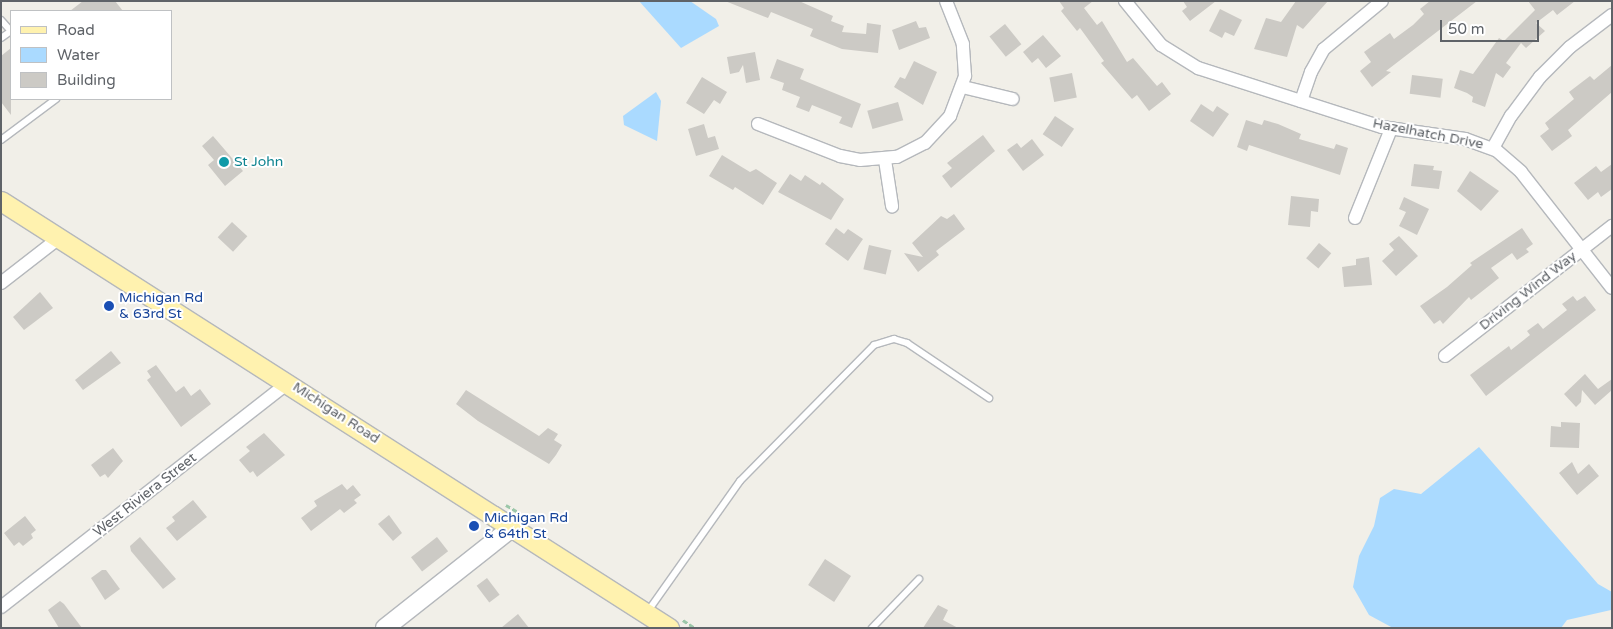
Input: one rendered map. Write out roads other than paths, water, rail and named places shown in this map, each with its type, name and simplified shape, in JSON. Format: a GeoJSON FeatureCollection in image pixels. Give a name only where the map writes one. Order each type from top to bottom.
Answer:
{"type":"FeatureCollection","features":[{"type":"Feature","properties":{"kind":"main road","name":"Michigan Road"},"geometry":{"type":"LineString","coordinates":[[1,201],[669,628]]}},
{"type":"Feature","properties":{"kind":"street"},"geometry":{"type":"LineString","coordinates":[[758,124],[845,158],[885,160],[903,155],[935,135],[957,105],[963,87],[966,65],[963,44],[946,1]]}},
{"type":"Feature","properties":{"kind":"street","name":"Hazelhatch Drive"},"geometry":{"type":"LineString","coordinates":[[1125,1],[1157,41],[1178,58],[1206,71],[1391,129],[1465,139],[1493,148],[1516,166],[1612,288]]}},
{"type":"Feature","properties":{"kind":"street"},"geometry":{"type":"LineString","coordinates":[[1301,101],[1311,72],[1324,49],[1382,1]]}},
{"type":"Feature","properties":{"kind":"street"},"geometry":{"type":"LineString","coordinates":[[1493,148],[1511,116],[1540,77],[1570,47],[1612,15]]}},
{"type":"Feature","properties":{"kind":"street"},"geometry":{"type":"LineString","coordinates":[[963,87],[1013,99]]}},
{"type":"Feature","properties":{"kind":"street"},"geometry":{"type":"LineString","coordinates":[[1355,218],[1391,129]]}},
{"type":"Feature","properties":{"kind":"street"},"geometry":{"type":"LineString","coordinates":[[885,160],[892,206]]}},
{"type":"Feature","properties":{"kind":"street","name":"Driving Wind Way"},"geometry":{"type":"LineString","coordinates":[[1445,356],[1612,226]]}},
{"type":"Feature","properties":{"kind":"street"},"geometry":{"type":"LineString","coordinates":[[1,283],[59,238]]}},
{"type":"Feature","properties":{"kind":"street","name":"West Riviera Street"},"geometry":{"type":"LineString","coordinates":[[1,607],[288,383]]}},
{"type":"Feature","properties":{"kind":"street"},"geometry":{"type":"LineString","coordinates":[[385,628],[513,527]]}},
{"type":"Feature","properties":{"kind":"lane"},"geometry":{"type":"LineString","coordinates":[[1,20],[10,30]]}},
{"type":"Feature","properties":{"kind":"lane"},"geometry":{"type":"LineString","coordinates":[[1,140],[55,100]]}},
{"type":"Feature","properties":{"kind":"lane"},"geometry":{"type":"LineString","coordinates":[[647,613],[740,481],[874,345],[894,339],[907,343],[989,398]]}},
{"type":"Feature","properties":{"kind":"lane"},"geometry":{"type":"LineString","coordinates":[[872,628],[919,579]]}},
{"type":"Feature","properties":{"kind":"water"},"geometry":{"type":"Polygon","coordinates":[[[639,1],[690,1],[716,19],[719,26],[681,48],[639,1]]]}},
{"type":"Feature","properties":{"kind":"water"},"geometry":{"type":"Polygon","coordinates":[[[656,92],[661,101],[657,141],[624,125],[623,116],[656,92]]]}},
{"type":"Feature","properties":{"kind":"water"},"geometry":{"type":"Polygon","coordinates":[[[1479,447],[1598,584],[1612,592],[1611,610],[1567,620],[1561,628],[1393,628],[1369,615],[1353,587],[1359,556],[1374,526],[1380,498],[1394,489],[1421,494],[1479,447]]]}},
{"type":"Feature","properties":{"kind":"place","name":"St John"},"geometry":{"type":"Point","coordinates":[224,162]}},
{"type":"Feature","properties":{"kind":"place","name":"Michigan Rd & 63rd St"},"geometry":{"type":"Point","coordinates":[109,306]}},
{"type":"Feature","properties":{"kind":"place","name":"Michigan Rd & 64th St"},"geometry":{"type":"Point","coordinates":[474,526]}}]}
